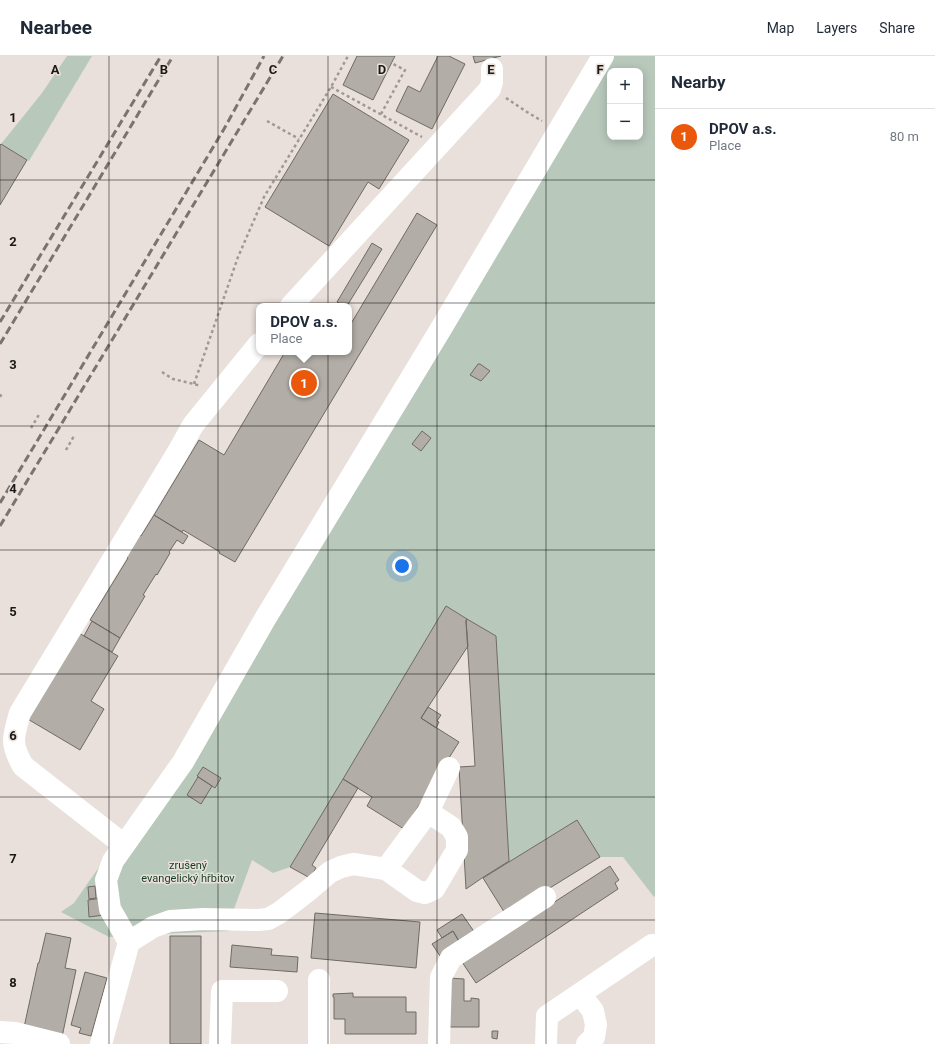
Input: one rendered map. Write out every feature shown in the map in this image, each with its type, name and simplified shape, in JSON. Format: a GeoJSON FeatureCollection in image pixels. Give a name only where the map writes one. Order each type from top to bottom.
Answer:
{"type":"FeatureCollection","features":[{"type":"Feature","properties":{"kind":"lane"},"geometry":{"type":"LineString","coordinates":[[129,942],[110,909],[106,880],[113,860],[184,762],[269,612],[439,332],[603,56]]}},
{"type":"Feature","properties":{"kind":"lane"},"geometry":{"type":"LineString","coordinates":[[294,303],[437,146],[491,78]]}},
{"type":"Feature","properties":{"kind":"lane"},"geometry":{"type":"LineString","coordinates":[[124,845],[23,766],[16,753],[14,737],[20,713],[193,425],[256,348]]}},
{"type":"Feature","properties":{"kind":"lane"},"geometry":{"type":"LineString","coordinates":[[386,869],[428,812],[449,768]]}},
{"type":"Feature","properties":{"kind":"lane"},"geometry":{"type":"LineString","coordinates":[[101,1044],[129,942],[153,927],[170,921],[203,919],[268,919],[279,913],[330,872],[353,864],[386,869],[417,891],[425,893],[434,889],[457,850],[457,837],[451,827],[428,812]]}},
{"type":"Feature","properties":{"kind":"lane"},"geometry":{"type":"LineString","coordinates":[[439,1044],[441,977],[451,958],[544,897]]}},
{"type":"Feature","properties":{"kind":"lane"},"geometry":{"type":"LineString","coordinates":[[546,1044],[547,1016],[652,945],[655,945]]}},
{"type":"Feature","properties":{"kind":"lane"},"geometry":{"type":"LineString","coordinates":[[319,980],[319,1044]]}},
{"type":"Feature","properties":{"kind":"lane"},"geometry":{"type":"LineString","coordinates":[[220,1044],[222,991],[277,991]]}},
{"type":"Feature","properties":{"kind":"lane"},"geometry":{"type":"LineString","coordinates":[[580,994],[593,1011],[596,1025],[594,1037],[587,1044]]}},
{"type":"Feature","properties":{"kind":"lane"},"geometry":{"type":"LineString","coordinates":[[0,1032],[15,1033],[59,1044]]}},
{"type":"Feature","properties":{"kind":"path"},"geometry":{"type":"LineString","coordinates":[[194,384],[241,250],[264,197],[331,87],[348,56]]}},
{"type":"Feature","properties":{"kind":"path"},"geometry":{"type":"LineString","coordinates":[[381,114],[405,70],[391,63]]}},
{"type":"Feature","properties":{"kind":"path"},"geometry":{"type":"LineString","coordinates":[[491,78],[494,90],[527,112],[559,130]]}},
{"type":"Feature","properties":{"kind":"path"},"geometry":{"type":"LineString","coordinates":[[331,87],[437,146]]}},
{"type":"Feature","properties":{"kind":"path"},"geometry":{"type":"LineString","coordinates":[[267,121],[299,139]]}},
{"type":"Feature","properties":{"kind":"path"},"geometry":{"type":"LineString","coordinates":[[162,372],[173,379],[203,387],[215,398]]}},
{"type":"Feature","properties":{"kind":"path"},"geometry":{"type":"LineString","coordinates":[[30,428],[40,413]]}},
{"type":"Feature","properties":{"kind":"path"},"geometry":{"type":"LineString","coordinates":[[66,450],[74,436]]}},
{"type":"Feature","properties":{"kind":"green space"},"geometry":{"type":"Polygon","coordinates":[[[67,56],[92,56],[29,161],[1,144],[42,93],[67,56]]]}},
{"type":"Feature","properties":{"kind":"green space","name":"zrušený evangelický hřbitov"},"geometry":{"type":"Polygon","coordinates":[[[597,56],[655,56],[655,896],[654,897],[623,857],[600,857],[577,820],[509,862],[496,636],[447,607],[290,867],[273,873],[252,860],[231,917],[229,931],[109,937],[61,912],[74,903],[171,764],[597,56]]]}},
{"type":"Feature","properties":{"kind":"building"},"geometry":{"type":"Polygon","coordinates":[[[357,56],[395,56],[373,100],[343,85],[357,56]]]}},
{"type":"Feature","properties":{"kind":"building"},"geometry":{"type":"Polygon","coordinates":[[[438,56],[449,56],[465,64],[432,129],[396,111],[408,86],[420,92],[438,56]]]}},
{"type":"Feature","properties":{"kind":"building"},"geometry":{"type":"Polygon","coordinates":[[[473,56],[501,56],[475,63],[473,56]]]}},
{"type":"Feature","properties":{"kind":"building"},"geometry":{"type":"Polygon","coordinates":[[[333,94],[409,140],[379,189],[368,182],[329,246],[265,207],[333,94]]]}},
{"type":"Feature","properties":{"kind":"building"},"geometry":{"type":"Polygon","coordinates":[[[1,144],[27,160],[0,205],[0,145],[1,144]]]}},
{"type":"Feature","properties":{"kind":"building"},"geometry":{"type":"Polygon","coordinates":[[[417,213],[437,225],[235,562],[183,530],[182,532],[154,515],[199,440],[224,455],[283,355],[352,355],[352,322],[417,213]]]}},
{"type":"Feature","properties":{"kind":"building"},"geometry":{"type":"Polygon","coordinates":[[[372,243],[382,249],[349,303],[337,302],[372,243]]]}},
{"type":"Feature","properties":{"kind":"building"},"geometry":{"type":"Polygon","coordinates":[[[478,364],[490,371],[481,381],[470,375],[478,364]]]}},
{"type":"Feature","properties":{"kind":"building"},"geometry":{"type":"Polygon","coordinates":[[[422,431],[431,438],[421,451],[412,444],[422,431]]]}},
{"type":"Feature","properties":{"kind":"building"},"geometry":{"type":"Polygon","coordinates":[[[154,515],[188,536],[183,544],[177,540],[169,552],[170,553],[143,595],[145,596],[120,638],[90,620],[128,558],[126,557],[139,535],[141,536],[154,515]]]}},
{"type":"Feature","properties":{"kind":"building"},"geometry":{"type":"Polygon","coordinates":[[[446,606],[467,619],[468,646],[421,718],[459,742],[404,829],[367,806],[372,797],[343,779],[446,606]]]}},
{"type":"Feature","properties":{"kind":"building"},"geometry":{"type":"Polygon","coordinates":[[[467,619],[496,636],[509,861],[466,889],[459,767],[475,766],[467,619]]]}},
{"type":"Feature","properties":{"kind":"building"},"geometry":{"type":"Polygon","coordinates":[[[92,621],[120,638],[112,652],[84,636],[92,621]]]}},
{"type":"Feature","properties":{"kind":"building"},"geometry":{"type":"Polygon","coordinates":[[[79,633],[118,656],[91,701],[104,709],[80,750],[26,718],[79,633]]]}},
{"type":"Feature","properties":{"kind":"building"},"geometry":{"type":"Polygon","coordinates":[[[428,707],[441,715],[437,721],[439,722],[436,728],[421,718],[428,707]]]}},
{"type":"Feature","properties":{"kind":"building"},"geometry":{"type":"Polygon","coordinates":[[[203,767],[221,778],[215,788],[197,776],[203,767]]]}},
{"type":"Feature","properties":{"kind":"building"},"geometry":{"type":"Polygon","coordinates":[[[198,777],[212,786],[201,804],[187,795],[198,777]]]}},
{"type":"Feature","properties":{"kind":"building"},"geometry":{"type":"Polygon","coordinates":[[[343,779],[358,788],[312,865],[316,868],[310,878],[290,867],[343,779]]]}},
{"type":"Feature","properties":{"kind":"building"},"geometry":{"type":"Polygon","coordinates":[[[577,820],[600,857],[506,915],[483,878],[577,820]]]}},
{"type":"Feature","properties":{"kind":"building"},"geometry":{"type":"Polygon","coordinates":[[[610,866],[619,880],[615,883],[618,889],[476,983],[462,962],[610,866]]]}},
{"type":"Feature","properties":{"kind":"building"},"geometry":{"type":"Polygon","coordinates":[[[95,886],[96,898],[89,899],[88,887],[95,886]]]}},
{"type":"Feature","properties":{"kind":"building"},"geometry":{"type":"Polygon","coordinates":[[[102,898],[104,915],[89,917],[88,900],[102,898]]]}},
{"type":"Feature","properties":{"kind":"building"},"geometry":{"type":"Polygon","coordinates":[[[315,913],[420,922],[416,968],[311,958],[315,913]]]}},
{"type":"Feature","properties":{"kind":"building"},"geometry":{"type":"Polygon","coordinates":[[[462,914],[475,933],[460,943],[453,931],[442,938],[437,930],[462,914]]]}},
{"type":"Feature","properties":{"kind":"building"},"geometry":{"type":"Polygon","coordinates":[[[453,931],[460,943],[440,956],[432,944],[453,931]]]}},
{"type":"Feature","properties":{"kind":"building"},"geometry":{"type":"Polygon","coordinates":[[[46,933],[71,938],[65,968],[76,970],[61,1042],[23,1032],[46,933]]]}},
{"type":"Feature","properties":{"kind":"building"},"geometry":{"type":"Polygon","coordinates":[[[170,936],[201,936],[201,1044],[170,1044],[170,936]]]}},
{"type":"Feature","properties":{"kind":"building"},"geometry":{"type":"Polygon","coordinates":[[[232,945],[272,949],[271,955],[298,957],[297,972],[230,967],[232,945]]]}},
{"type":"Feature","properties":{"kind":"building"},"geometry":{"type":"Polygon","coordinates":[[[85,972],[107,978],[91,1036],[79,1033],[81,1028],[71,1025],[85,972]]]}},
{"type":"Feature","properties":{"kind":"building"},"geometry":{"type":"Polygon","coordinates":[[[449,978],[464,979],[464,1001],[471,1001],[471,998],[479,999],[479,1027],[449,1027],[449,978]]]}},
{"type":"Feature","properties":{"kind":"building"},"geometry":{"type":"Polygon","coordinates":[[[353,993],[353,997],[406,997],[406,1012],[416,1012],[416,1034],[345,1034],[345,1019],[334,1019],[333,994],[353,993]]]}},
{"type":"Feature","properties":{"kind":"building"},"geometry":{"type":"Polygon","coordinates":[[[492,1031],[498,1031],[497,1039],[492,1038],[492,1031]]]}},
{"type":"Feature","properties":{"kind":"railway"},"geometry":{"type":"LineString","coordinates":[[0,322],[161,56]]}},
{"type":"Feature","properties":{"kind":"railway"},"geometry":{"type":"LineString","coordinates":[[0,344],[173,56]]}},
{"type":"Feature","properties":{"kind":"railway"},"geometry":{"type":"LineString","coordinates":[[0,503],[224,129],[264,56]]}},
{"type":"Feature","properties":{"kind":"railway"},"geometry":{"type":"LineString","coordinates":[[0,526],[283,56]]}},
{"type":"Feature","properties":{"kind":"place","name":"DPOV a.s."},"geometry":{"type":"Point","coordinates":[304,383]}}]}
